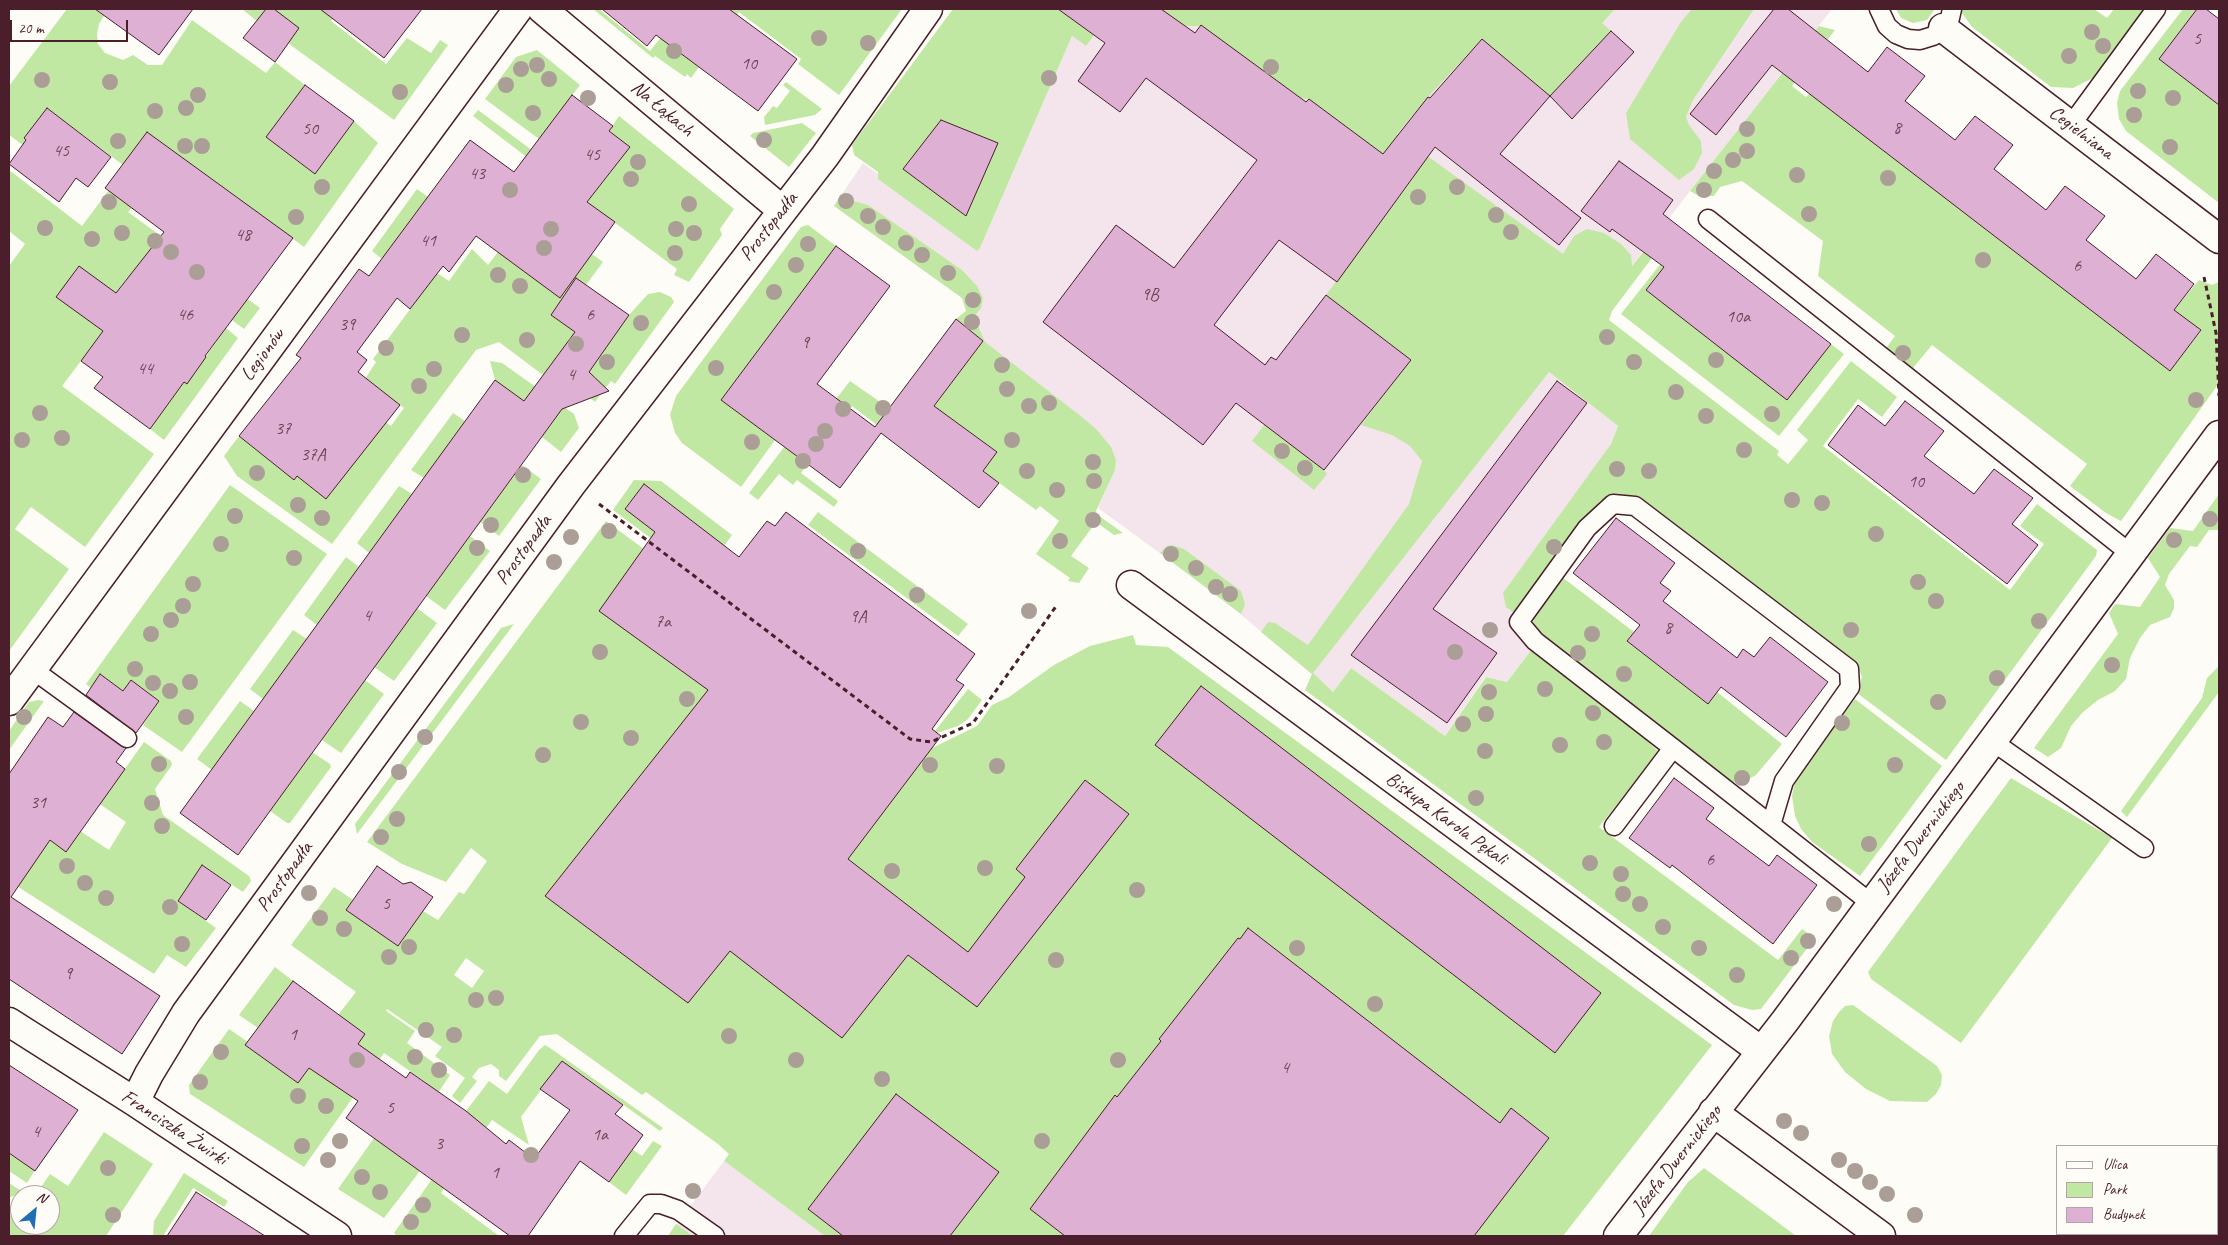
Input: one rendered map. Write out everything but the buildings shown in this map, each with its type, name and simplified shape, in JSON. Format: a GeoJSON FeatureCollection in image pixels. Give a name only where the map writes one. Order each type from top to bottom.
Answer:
{"type":"FeatureCollection","features":[{"type":"Feature","properties":{"kind":"street","name":"Legionów"},"geometry":{"type":"LineString","coordinates":[[9,701],[518,9]]}},
{"type":"Feature","properties":{"kind":"street","name":"Na Łąkach"},"geometry":{"type":"LineString","coordinates":[[542,9],[782,210]]}},
{"type":"Feature","properties":{"kind":"street","name":"Prostopadła"},"geometry":{"type":"LineString","coordinates":[[135,1102],[149,1074],[186,1013],[571,484],[825,156],[928,9]]}},
{"type":"Feature","properties":{"kind":"street","name":"Cegielniana"},"geometry":{"type":"LineString","coordinates":[[1947,18],[2071,125],[2219,238]]}},
{"type":"Feature","properties":{"kind":"street","name":"Józefa Dwernickiego"},"geometry":{"type":"LineString","coordinates":[[1618,1236],[1713,1112],[1762,1052],[2219,436]]}},
{"type":"Feature","properties":{"kind":"street","name":"Biskupa Karola Pękali"},"geometry":{"type":"LineString","coordinates":[[1131,585],[1762,1052]]}},
{"type":"Feature","properties":{"kind":"street","name":"Franciszka Żwirki"},"geometry":{"type":"LineString","coordinates":[[9,1022],[135,1102],[338,1236]]}},
{"type":"Feature","properties":{"kind":"street"},"geometry":{"type":"LineString","coordinates":[[1713,1112],[1882,1236]]}},
{"type":"Feature","properties":{"kind":"lane"},"geometry":{"type":"LineString","coordinates":[[1879,9],[1887,26],[1896,34],[1908,39],[1920,40],[1932,36],[1947,18]]}},
{"type":"Feature","properties":{"kind":"lane"},"geometry":{"type":"LineString","coordinates":[[2071,125],[2156,9]]}},
{"type":"Feature","properties":{"kind":"lane"},"geometry":{"type":"LineString","coordinates":[[1708,219],[2131,554]]}},
{"type":"Feature","properties":{"kind":"lane"},"geometry":{"type":"LineString","coordinates":[[1771,825],[1784,781],[1850,687],[1849,669],[1635,506],[1613,504],[1587,528],[1519,622],[1535,641],[1872,904]]}},
{"type":"Feature","properties":{"kind":"lane"},"geometry":{"type":"LineString","coordinates":[[32,670],[127,738]]}},
{"type":"Feature","properties":{"kind":"lane"},"geometry":{"type":"LineString","coordinates":[[1992,741],[2144,848]]}},
{"type":"Feature","properties":{"kind":"lane"},"geometry":{"type":"LineString","coordinates":[[1614,826],[1673,748]]}},
{"type":"Feature","properties":{"kind":"lane"},"geometry":{"type":"LineString","coordinates":[[624,1236],[650,1204],[661,1204],[678,1210],[715,1236]]}},
{"type":"Feature","properties":{"kind":"path"},"geometry":{"type":"LineString","coordinates":[[2204,277],[2216,333],[2219,396]]}},
{"type":"Feature","properties":{"kind":"path"},"geometry":{"type":"LineString","coordinates":[[571,484],[910,739],[931,742],[973,723],[1057,605]]}},
{"type":"Feature","properties":{"kind":"shaded area"},"geometry":{"type":"Polygon","coordinates":[[[1114,9],[1832,9],[1549,372],[1618,426],[1611,444],[1516,614],[1532,649],[1507,682],[1485,677],[1445,736],[1351,668],[1333,692],[1220,597],[1098,508],[1110,480],[997,369],[983,340],[956,319],[966,311],[962,298],[834,206],[863,163],[980,248],[1072,36],[1086,46],[1114,9]]]}},
{"type":"Feature","properties":{"kind":"shaded area"},"geometry":{"type":"Polygon","coordinates":[[[724,1161],[825,1236],[668,1236],[724,1161]]]}},
{"type":"Feature","properties":{"kind":"green space"},"geometry":{"type":"Polygon","coordinates":[[[67,9],[108,9],[99,24],[98,44],[105,53],[123,60],[133,55],[148,65],[162,65],[192,20],[266,73],[275,62],[305,85],[266,137],[315,174],[354,121],[378,143],[304,247],[147,132],[123,165],[47,108],[24,138],[27,140],[23,145],[9,135],[9,86],[67,9]]]}},
{"type":"Feature","properties":{"kind":"green space"},"geometry":{"type":"Polygon","coordinates":[[[242,9],[266,9],[257,21],[242,9]]]}},
{"type":"Feature","properties":{"kind":"green space"},"geometry":{"type":"Polygon","coordinates":[[[274,9],[340,9],[331,21],[386,64],[407,38],[431,53],[440,40],[448,45],[394,120],[285,41],[296,26],[274,9]]]}},
{"type":"Feature","properties":{"kind":"green space"},"geometry":{"type":"Polygon","coordinates":[[[593,9],[599,9],[650,51],[684,9],[902,9],[839,95],[798,64],[801,59],[739,12],[691,78],[687,74],[685,77],[655,56],[653,58],[593,9]]]}},
{"type":"Feature","properties":{"kind":"green space"},"geometry":{"type":"Polygon","coordinates":[[[953,9],[1114,9],[1086,46],[1072,36],[980,248],[977,251],[878,179],[878,172],[854,155],[852,145],[953,9]]]}},
{"type":"Feature","properties":{"kind":"green space"},"geometry":{"type":"Polygon","coordinates":[[[1161,9],[1615,9],[1602,23],[1611,31],[1550,97],[1482,39],[1428,97],[1397,134],[1563,254],[1574,236],[1587,229],[1604,233],[1621,244],[1631,255],[1632,266],[1644,251],[1652,258],[1612,311],[1609,320],[1779,451],[1777,455],[1788,464],[1808,440],[1797,430],[1851,361],[1897,397],[1882,417],[1858,399],[1823,446],[2010,590],[2044,544],[2020,526],[2037,504],[2097,550],[2096,556],[1946,760],[1857,693],[1862,677],[1857,664],[1634,495],[1610,495],[1600,501],[1516,614],[1506,607],[1503,593],[1611,444],[1618,426],[1549,372],[1313,673],[1333,692],[1351,668],[1445,736],[1486,677],[1507,682],[1532,649],[1625,720],[1659,752],[1599,827],[1778,960],[1802,929],[1815,938],[1761,1009],[1752,1010],[1734,1005],[1305,690],[1312,674],[1261,632],[1268,622],[1275,623],[1308,645],[1409,504],[1422,461],[1410,446],[1392,435],[1361,425],[1410,360],[1326,295],[1414,177],[1309,99],[1300,98],[1201,26],[1185,26],[1161,9]]]}},
{"type":"Feature","properties":{"kind":"green space"},"geometry":{"type":"Polygon","coordinates":[[[1692,9],[1754,9],[1693,100],[1686,117],[1689,125],[1701,141],[1702,153],[1694,169],[1679,180],[1630,139],[1626,113],[1681,22],[1692,9]]]}},
{"type":"Feature","properties":{"kind":"green space"},"geometry":{"type":"Polygon","coordinates":[[[1896,9],[1935,9],[1927,20],[1913,23],[1901,18],[1896,9]]]}},
{"type":"Feature","properties":{"kind":"green space"},"geometry":{"type":"Polygon","coordinates":[[[1961,9],[2094,9],[2107,18],[2114,9],[2148,9],[2105,66],[2093,78],[2073,88],[2051,87],[1972,27],[1961,9]]]}},
{"type":"Feature","properties":{"kind":"green space"},"geometry":{"type":"Polygon","coordinates":[[[2183,9],[2197,9],[2159,59],[2219,105],[2219,203],[2126,131],[2119,119],[2117,103],[2120,91],[2183,9]]]}},
{"type":"Feature","properties":{"kind":"green space"},"geometry":{"type":"Polygon","coordinates":[[[1819,26],[1835,30],[1792,86],[1806,97],[1810,93],[2170,371],[2201,331],[2174,310],[2199,280],[2212,285],[2219,282],[2219,383],[2121,521],[2106,513],[2070,486],[2087,464],[1932,345],[1908,374],[1882,354],[1895,336],[1818,276],[1823,241],[1742,181],[1720,187],[1714,196],[1699,196],[1690,191],[1819,26]]]}},
{"type":"Feature","properties":{"kind":"green space"},"geometry":{"type":"Polygon","coordinates":[[[537,50],[580,85],[539,139],[485,99],[516,57],[537,50]]]}},
{"type":"Feature","properties":{"kind":"green space"},"geometry":{"type":"Polygon","coordinates":[[[786,82],[822,109],[815,115],[765,125],[764,117],[773,106],[777,108],[790,91],[783,85],[786,82]]]}},
{"type":"Feature","properties":{"kind":"green space"},"geometry":{"type":"Polygon","coordinates":[[[478,110],[564,174],[558,181],[473,116],[478,110]]]}},
{"type":"Feature","properties":{"kind":"green space"},"geometry":{"type":"Polygon","coordinates":[[[619,116],[734,209],[720,229],[722,235],[689,282],[674,275],[677,269],[587,202],[630,147],[609,131],[619,116]]]}},
{"type":"Feature","properties":{"kind":"green space"},"geometry":{"type":"Polygon","coordinates":[[[802,123],[816,133],[789,167],[750,136],[753,133],[802,123]]]}},
{"type":"Feature","properties":{"kind":"green space"},"geometry":{"type":"Polygon","coordinates":[[[126,167],[132,208],[128,212],[260,308],[244,329],[168,273],[141,288],[127,278],[118,290],[149,315],[99,337],[62,386],[154,454],[85,547],[31,507],[15,529],[69,569],[9,651],[9,266],[25,244],[9,231],[9,170],[82,226],[126,167]]]}},
{"type":"Feature","properties":{"kind":"green space"},"geometry":{"type":"Polygon","coordinates":[[[417,189],[428,197],[382,259],[372,251],[417,189]]]}},
{"type":"Feature","properties":{"kind":"green space"},"geometry":{"type":"Polygon","coordinates":[[[840,197],[868,205],[962,270],[977,286],[983,298],[981,308],[974,317],[985,342],[1082,417],[1097,430],[1111,447],[1116,460],[1115,470],[1095,513],[1123,533],[1114,535],[1096,522],[1071,556],[1089,568],[1079,583],[1068,581],[1070,578],[1036,554],[1059,521],[1040,506],[1036,510],[983,471],[997,452],[949,417],[919,457],[852,406],[801,473],[838,501],[834,507],[797,480],[793,485],[779,474],[758,500],[749,493],[798,429],[808,435],[850,381],[889,408],[887,411],[915,432],[983,341],[956,319],[966,311],[962,298],[834,206],[840,197]]]}},
{"type":"Feature","properties":{"kind":"green space"},"geometry":{"type":"Polygon","coordinates":[[[808,225],[836,246],[721,400],[775,440],[741,487],[682,443],[675,433],[670,415],[676,396],[801,227],[808,225]]]}},
{"type":"Feature","properties":{"kind":"green space"},"geometry":{"type":"Polygon","coordinates":[[[563,233],[603,262],[586,285],[576,279],[551,315],[603,352],[629,315],[648,294],[660,292],[671,297],[674,302],[615,384],[611,381],[595,402],[590,398],[600,385],[595,380],[596,378],[561,351],[543,375],[499,342],[476,350],[332,544],[237,476],[224,456],[239,436],[294,480],[297,476],[326,499],[366,408],[391,426],[404,408],[365,379],[376,362],[373,359],[437,273],[449,281],[472,249],[488,265],[498,252],[533,278],[563,233]]]}},
{"type":"Feature","properties":{"kind":"green space"},"geometry":{"type":"Polygon","coordinates":[[[1677,243],[1681,245],[1646,290],[1787,399],[1831,344],[1844,354],[1779,436],[1621,314],[1677,243]]]}},
{"type":"Feature","properties":{"kind":"green space"},"geometry":{"type":"Polygon","coordinates":[[[226,328],[238,338],[164,440],[150,429],[184,382],[187,383],[226,328]]]}},
{"type":"Feature","properties":{"kind":"green space"},"geometry":{"type":"Polygon","coordinates":[[[490,361],[502,363],[574,414],[579,428],[561,452],[542,437],[552,422],[495,380],[490,361]]]}},
{"type":"Feature","properties":{"kind":"green space"},"geometry":{"type":"Polygon","coordinates":[[[453,413],[465,421],[424,478],[411,470],[453,413]]]}},
{"type":"Feature","properties":{"kind":"green space"},"geometry":{"type":"Polygon","coordinates":[[[1265,424],[1327,474],[1314,490],[1252,441],[1265,424]]]}},
{"type":"Feature","properties":{"kind":"green space"},"geometry":{"type":"Polygon","coordinates":[[[522,465],[541,479],[499,536],[480,522],[522,465]]]}},
{"type":"Feature","properties":{"kind":"green space"},"geometry":{"type":"Polygon","coordinates":[[[634,480],[661,481],[732,535],[724,546],[644,484],[625,508],[689,557],[703,577],[613,510],[634,480]]]}},
{"type":"Feature","properties":{"kind":"green space"},"geometry":{"type":"Polygon","coordinates":[[[230,485],[327,554],[182,752],[143,725],[159,701],[131,680],[123,691],[100,674],[91,688],[86,684],[230,485]]]}},
{"type":"Feature","properties":{"kind":"green space"},"geometry":{"type":"Polygon","coordinates":[[[399,486],[412,494],[369,553],[357,543],[399,486]]]}},
{"type":"Feature","properties":{"kind":"green space"},"geometry":{"type":"Polygon","coordinates":[[[2219,494],[2219,530],[2209,530],[2197,547],[2190,546],[2169,574],[2165,585],[2174,600],[2174,608],[2170,617],[2150,625],[2140,638],[2130,658],[2126,679],[2115,691],[2098,700],[2083,712],[2071,726],[2061,748],[2048,757],[2034,748],[2118,634],[2109,613],[2115,604],[2140,607],[2160,577],[2148,558],[2170,528],[2193,531],[2219,494]]]}},
{"type":"Feature","properties":{"kind":"green space"},"geometry":{"type":"Polygon","coordinates":[[[818,512],[968,624],[958,636],[808,525],[818,512]]]}},
{"type":"Feature","properties":{"kind":"green space"},"geometry":{"type":"Polygon","coordinates":[[[606,521],[898,737],[932,748],[977,726],[992,705],[1009,697],[1054,665],[1090,646],[1133,635],[1136,645],[1168,647],[1712,1045],[1563,1236],[825,1236],[724,1161],[729,1154],[718,1144],[646,1092],[642,1095],[557,1034],[540,1036],[506,1081],[499,1076],[499,1070],[491,1064],[479,1068],[472,1077],[477,1081],[460,1103],[452,1096],[465,1078],[435,1056],[442,1047],[387,1009],[386,1011],[415,1031],[407,1043],[450,1075],[434,1099],[424,1081],[384,1053],[304,1167],[190,1094],[189,1085],[229,1029],[248,1042],[245,1045],[298,1083],[345,1020],[338,1015],[356,992],[291,945],[334,887],[353,900],[346,910],[398,946],[423,911],[438,920],[459,892],[464,894],[487,861],[471,848],[446,882],[402,864],[367,842],[606,521]],[[466,958],[454,975],[472,988],[484,971],[466,958]]]}},
{"type":"Feature","properties":{"kind":"green space"},"geometry":{"type":"Polygon","coordinates":[[[470,536],[490,551],[445,610],[426,596],[470,536]]]}},
{"type":"Feature","properties":{"kind":"green space"},"geometry":{"type":"Polygon","coordinates":[[[1172,545],[1184,549],[1241,591],[1245,604],[1241,614],[1160,553],[1167,546],[1172,545]]]}},
{"type":"Feature","properties":{"kind":"green space"},"geometry":{"type":"Polygon","coordinates":[[[346,557],[359,567],[317,625],[304,615],[346,557]]]}},
{"type":"Feature","properties":{"kind":"green space"},"geometry":{"type":"Polygon","coordinates":[[[1562,577],[1634,632],[1627,641],[1708,703],[1717,692],[1782,744],[1756,775],[1740,784],[1729,781],[1537,633],[1533,625],[1534,615],[1562,577]]]}},
{"type":"Feature","properties":{"kind":"green space"},"geometry":{"type":"Polygon","coordinates":[[[737,584],[935,731],[968,689],[982,700],[968,719],[958,726],[928,736],[737,584]]]}},
{"type":"Feature","properties":{"kind":"green space"},"geometry":{"type":"Polygon","coordinates":[[[417,608],[437,623],[394,681],[374,667],[417,608]]]}},
{"type":"Feature","properties":{"kind":"green space"},"geometry":{"type":"Polygon","coordinates":[[[514,624],[357,834],[355,824],[501,628],[514,624]]]}},
{"type":"Feature","properties":{"kind":"green space"},"geometry":{"type":"Polygon","coordinates":[[[293,630],[307,639],[263,699],[250,689],[293,630]]]}},
{"type":"Feature","properties":{"kind":"green space"},"geometry":{"type":"Polygon","coordinates":[[[2219,666],[2219,692],[2127,817],[2121,811],[2202,698],[2207,678],[2219,666]]]}},
{"type":"Feature","properties":{"kind":"green space"},"geometry":{"type":"Polygon","coordinates":[[[365,680],[384,694],[341,753],[322,740],[365,680]]]}},
{"type":"Feature","properties":{"kind":"green space"},"geometry":{"type":"Polygon","coordinates":[[[1855,699],[1942,766],[1860,876],[1812,842],[1801,829],[1795,816],[1792,796],[1795,782],[1802,769],[1855,699]]]}},
{"type":"Feature","properties":{"kind":"green space"},"geometry":{"type":"Polygon","coordinates":[[[44,701],[9,750],[9,731],[29,702],[44,701]]]}},
{"type":"Feature","properties":{"kind":"green space"},"geometry":{"type":"Polygon","coordinates":[[[240,701],[254,711],[212,770],[197,759],[240,701]]]}},
{"type":"Feature","properties":{"kind":"green space"},"geometry":{"type":"Polygon","coordinates":[[[144,742],[171,761],[172,765],[155,789],[163,815],[249,876],[251,881],[243,892],[202,865],[178,901],[216,928],[186,967],[167,955],[154,974],[9,881],[32,849],[40,854],[50,840],[66,851],[80,831],[109,850],[126,822],[78,789],[104,798],[144,742]]]}},
{"type":"Feature","properties":{"kind":"green space"},"geometry":{"type":"Polygon","coordinates":[[[312,752],[330,764],[331,767],[290,823],[287,823],[270,811],[312,752]]]}},
{"type":"Feature","properties":{"kind":"green space"},"geometry":{"type":"Polygon","coordinates":[[[2011,778],[2112,838],[1961,1043],[1871,979],[1868,972],[2011,778]]]}},
{"type":"Feature","properties":{"kind":"green space"},"geometry":{"type":"Polygon","coordinates":[[[275,967],[293,981],[258,1028],[239,1015],[275,967]]]}},
{"type":"Feature","properties":{"kind":"green space"},"geometry":{"type":"Polygon","coordinates":[[[1853,1005],[1937,1066],[1942,1075],[1941,1085],[1936,1094],[1927,1102],[1890,1101],[1866,1089],[1845,1072],[1832,1054],[1829,1036],[1833,1021],[1839,1012],[1845,1006],[1853,1005]]]}},
{"type":"Feature","properties":{"kind":"green space"},"geometry":{"type":"Polygon","coordinates":[[[545,1045],[663,1128],[660,1131],[562,1061],[521,1117],[529,1145],[492,1120],[481,1135],[466,1111],[489,1081],[507,1094],[539,1050],[545,1045]]]}},
{"type":"Feature","properties":{"kind":"green space"},"geometry":{"type":"Polygon","coordinates":[[[104,1132],[153,1164],[106,1236],[9,1236],[10,1206],[10,1235],[60,1235],[60,1185],[42,1185],[50,1174],[68,1186],[104,1132]]]}},
{"type":"Feature","properties":{"kind":"green space"},"geometry":{"type":"Polygon","coordinates":[[[374,1138],[420,1171],[384,1218],[338,1189],[374,1138]]]}},
{"type":"Feature","properties":{"kind":"green space"},"geometry":{"type":"Polygon","coordinates":[[[653,1141],[662,1146],[626,1195],[609,1182],[632,1149],[642,1156],[653,1141]]]}},
{"type":"Feature","properties":{"kind":"green space"},"geometry":{"type":"Polygon","coordinates":[[[9,1153],[35,1170],[27,1183],[9,1171],[9,1153]]]}},
{"type":"Feature","properties":{"kind":"green space"},"geometry":{"type":"Polygon","coordinates":[[[1704,1168],[1796,1236],[1649,1236],[1688,1182],[1704,1168]]]}},
{"type":"Feature","properties":{"kind":"green space"},"geometry":{"type":"Polygon","coordinates":[[[184,1173],[228,1201],[224,1207],[193,1188],[163,1236],[153,1236],[154,1221],[184,1173]]]}},
{"type":"Feature","properties":{"kind":"green space"},"geometry":{"type":"Polygon","coordinates":[[[432,1179],[444,1188],[441,1193],[499,1236],[397,1236],[394,1233],[432,1179]]]}},
{"type":"Feature","properties":{"kind":"green space"},"geometry":{"type":"Polygon","coordinates":[[[9,1183],[12,1185],[10,1185],[9,1198],[9,1183]]]}},
{"type":"Feature","properties":{"kind":"green space"},"geometry":{"type":"Polygon","coordinates":[[[676,1224],[693,1236],[668,1236],[676,1224]]]}},
{"type":"Feature","properties":{"kind":"green space"},"geometry":{"type":"Polygon","coordinates":[[[2194,1235],[2196,1236],[2137,1236],[2194,1235]]]}}]}
